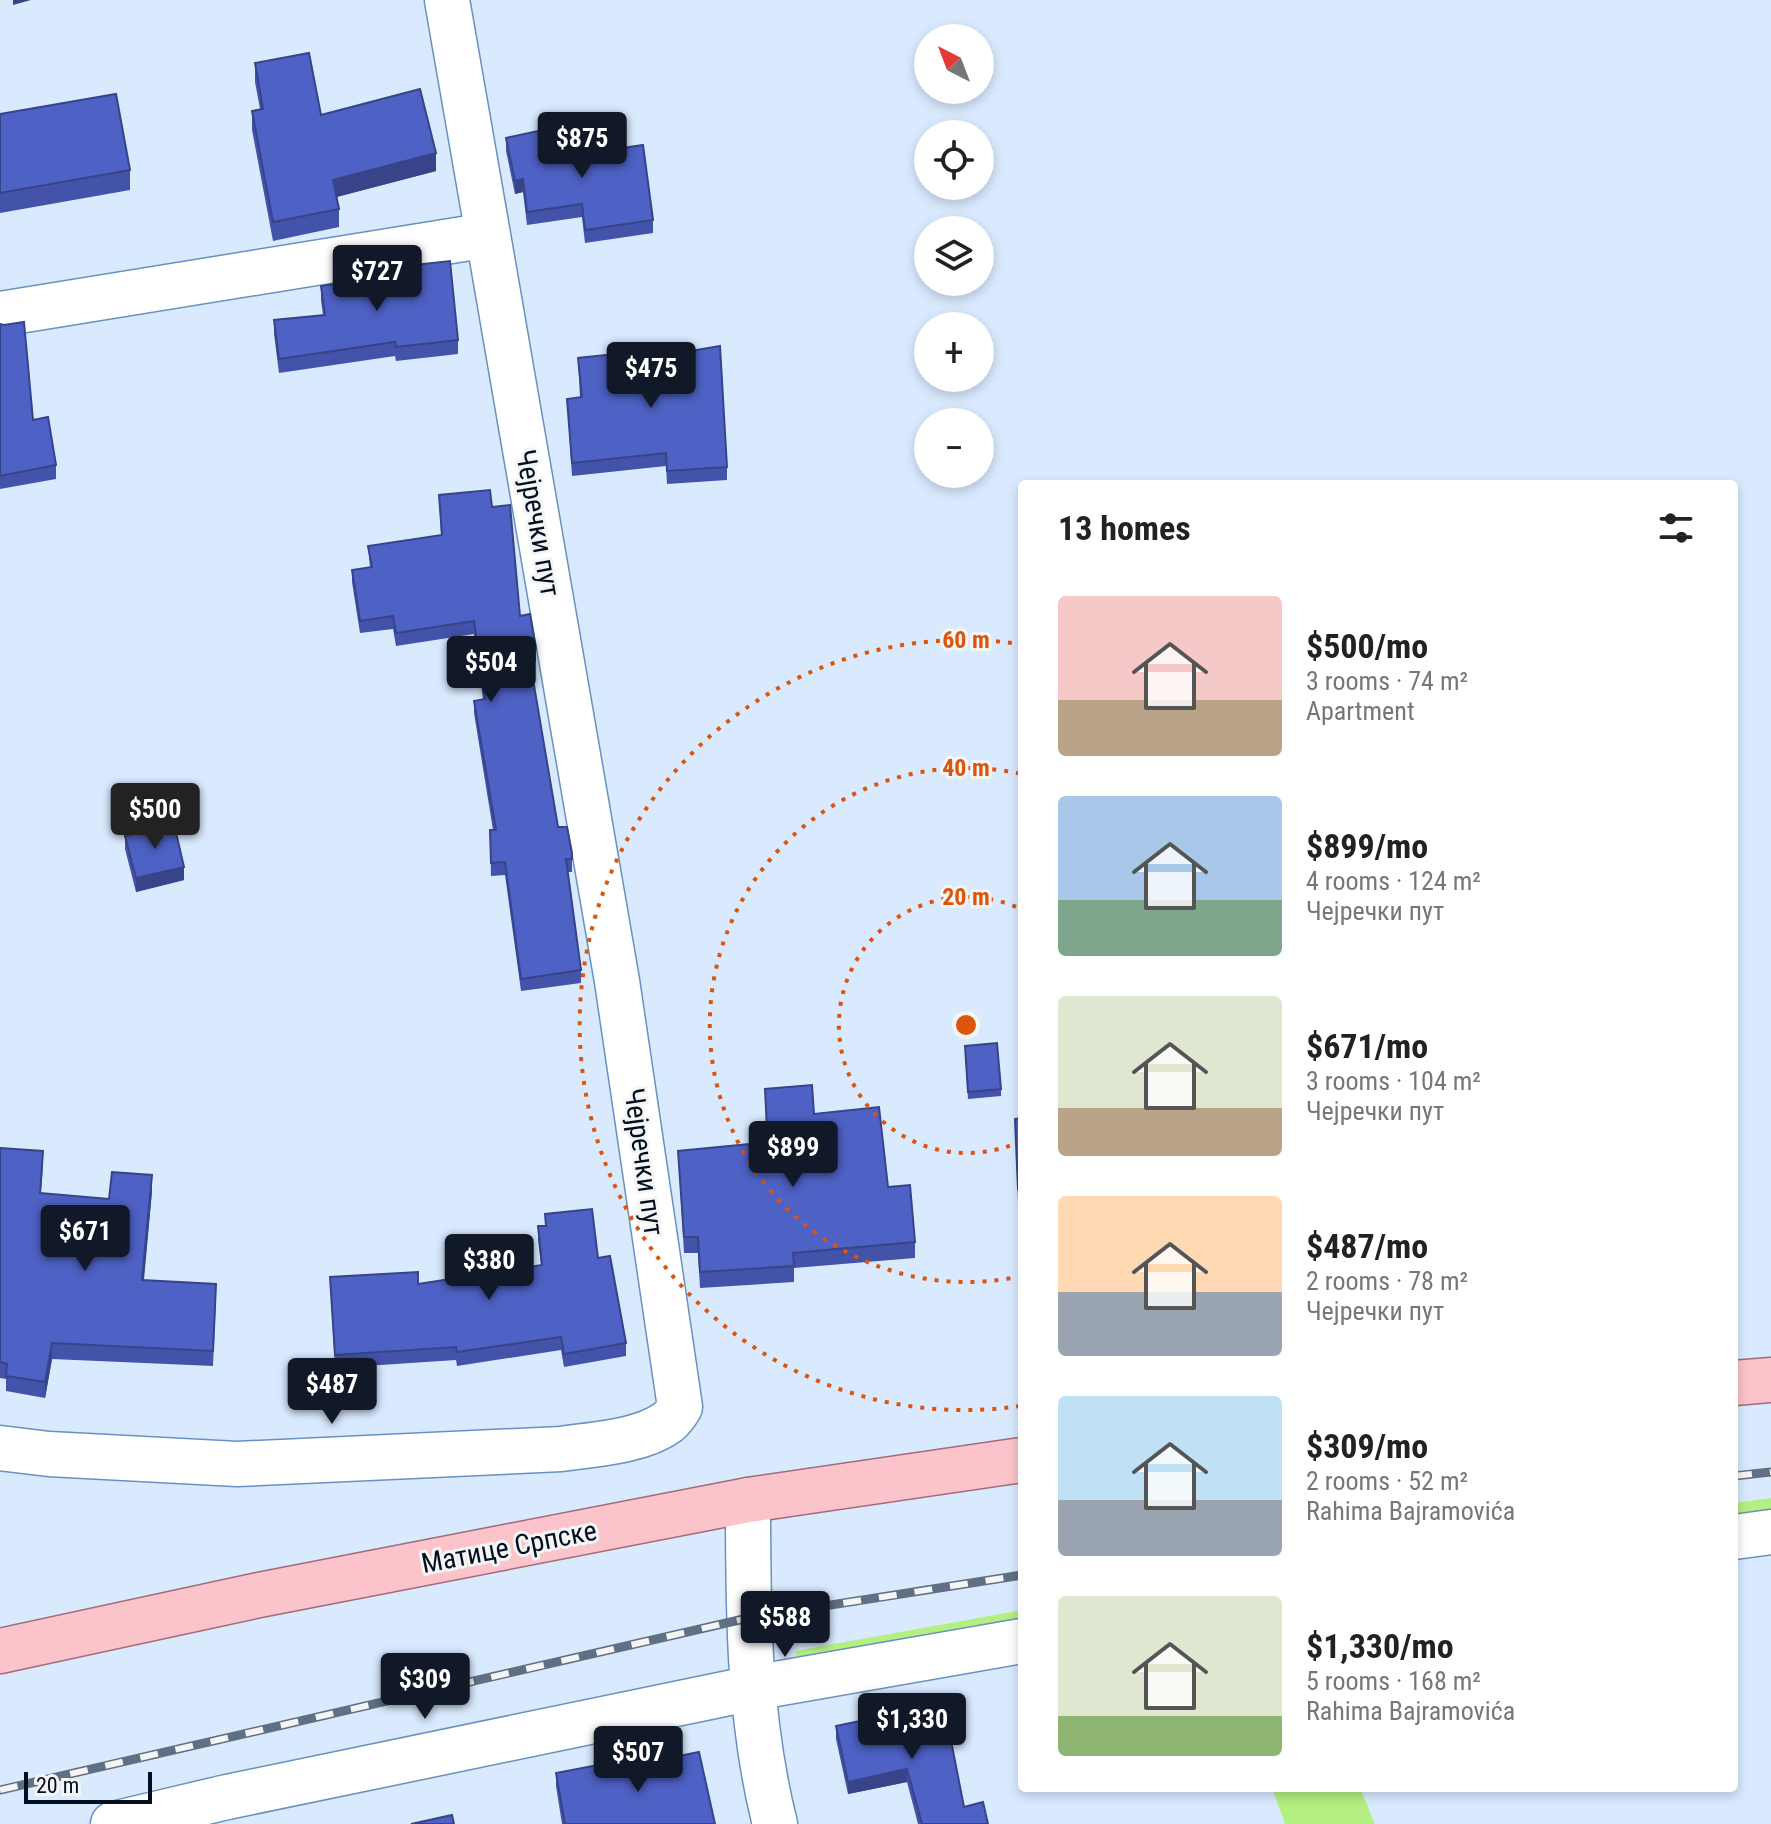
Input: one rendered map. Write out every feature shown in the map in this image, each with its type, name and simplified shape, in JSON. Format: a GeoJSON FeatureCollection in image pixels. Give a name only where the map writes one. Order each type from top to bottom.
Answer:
{"type":"FeatureCollection","features":[{"type":"Feature","properties":{"kind":"main road"},"geometry":{"type":"LineString","coordinates":[[1738,1383],[1771,1380]]}},
{"type":"Feature","properties":{"kind":"main road","name":"Матице Српске"},"geometry":{"type":"LineString","coordinates":[[0,1651],[259,1595],[748,1500],[1018,1461]]}},
{"type":"Feature","properties":{"kind":"street","name":"Чејречки пут"},"geometry":{"type":"LineString","coordinates":[[0,1448],[49,1454],[237,1464],[561,1449],[615,1441],[651,1431],[670,1421],[680,1407],[617,981],[447,0]]}},
{"type":"Feature","properties":{"kind":"street"},"geometry":{"type":"LineString","coordinates":[[0,314],[488,235]]}},
{"type":"Feature","properties":{"kind":"street"},"geometry":{"type":"LineString","coordinates":[[748,1500],[748,1618],[753,1688],[768,1799],[775,1824]]}},
{"type":"Feature","properties":{"kind":"street"},"geometry":{"type":"LineString","coordinates":[[1738,1536],[1771,1532]]}},
{"type":"Feature","properties":{"kind":"street"},"geometry":{"type":"LineString","coordinates":[[113,1824],[227,1797],[753,1688],[1018,1642]]}},
{"type":"Feature","properties":{"kind":"green space"},"geometry":{"type":"Polygon","coordinates":[[[1771,1498],[1771,1536],[1738,1540],[1738,1502],[1771,1498]]]}},
{"type":"Feature","properties":{"kind":"green space"},"geometry":{"type":"Polygon","coordinates":[[[1018,1611],[1018,1644],[803,1682],[795,1651],[1018,1611]]]}},
{"type":"Feature","properties":{"kind":"green space"},"geometry":{"type":"Polygon","coordinates":[[[1273,1792],[1362,1792],[1375,1824],[1285,1824],[1273,1792]]]}},
{"type":"Feature","properties":{"kind":"building"},"geometry":{"type":"Polygon","coordinates":[[[309,53],[321,115],[420,89],[436,153],[333,180],[339,209],[273,222],[252,111],[263,109],[255,63],[309,53]]]}},
{"type":"Feature","properties":{"kind":"building"},"geometry":{"type":"Polygon","coordinates":[[[116,94],[130,170],[0,193],[0,114],[116,94]]]}},
{"type":"Feature","properties":{"kind":"building"},"geometry":{"type":"Polygon","coordinates":[[[557,127],[563,157],[643,145],[653,220],[585,230],[582,204],[527,212],[523,179],[515,181],[506,138],[557,127]]]}},
{"type":"Feature","properties":{"kind":"building"},"geometry":{"type":"Polygon","coordinates":[[[450,261],[458,340],[396,347],[395,342],[279,359],[274,320],[325,315],[321,286],[387,276],[387,268],[450,261]]]}},
{"type":"Feature","properties":{"kind":"building"},"geometry":{"type":"Polygon","coordinates":[[[24,322],[33,420],[48,417],[56,465],[0,476],[0,324],[24,322]]]}},
{"type":"Feature","properties":{"kind":"building"},"geometry":{"type":"Polygon","coordinates":[[[720,346],[727,467],[667,471],[666,453],[572,463],[567,399],[582,397],[578,358],[615,354],[616,364],[720,346]]]}},
{"type":"Feature","properties":{"kind":"building"},"geometry":{"type":"Polygon","coordinates":[[[490,490],[492,507],[510,505],[520,616],[530,614],[536,649],[528,650],[558,827],[567,827],[572,853],[572,859],[566,859],[581,970],[521,979],[505,862],[491,863],[490,830],[496,830],[474,701],[485,699],[474,621],[396,633],[393,616],[360,621],[352,570],[372,567],[368,546],[442,535],[439,495],[490,490]]]}},
{"type":"Feature","properties":{"kind":"building"},"geometry":{"type":"Polygon","coordinates":[[[174,824],[184,867],[136,878],[125,836],[174,824]]]}},
{"type":"Feature","properties":{"kind":"building"},"geometry":{"type":"Polygon","coordinates":[[[997,1043],[1001,1089],[968,1092],[965,1046],[997,1043]]]}},
{"type":"Feature","properties":{"kind":"building"},"geometry":{"type":"Polygon","coordinates":[[[812,1085],[814,1114],[879,1107],[888,1187],[910,1185],[915,1242],[793,1253],[794,1266],[700,1272],[698,1237],[684,1237],[678,1151],[760,1143],[759,1128],[767,1128],[765,1089],[812,1085]]]}},
{"type":"Feature","properties":{"kind":"building"},"geometry":{"type":"Polygon","coordinates":[[[1015,1119],[1018,1119],[1018,1189],[1015,1119]]]}},
{"type":"Feature","properties":{"kind":"building"},"geometry":{"type":"Polygon","coordinates":[[[0,1148],[43,1151],[40,1193],[109,1199],[112,1172],[152,1175],[142,1280],[216,1284],[213,1351],[52,1343],[45,1382],[6,1376],[7,1364],[0,1362],[0,1148]]]}},
{"type":"Feature","properties":{"kind":"building"},"geometry":{"type":"Polygon","coordinates":[[[592,1209],[598,1258],[610,1256],[626,1343],[564,1354],[561,1337],[457,1352],[456,1347],[335,1355],[330,1277],[418,1272],[418,1284],[542,1265],[538,1226],[546,1226],[545,1214],[592,1209]]]}},
{"type":"Feature","properties":{"kind":"building"},"geometry":{"type":"Polygon","coordinates":[[[944,1705],[964,1807],[983,1802],[988,1824],[922,1824],[907,1769],[848,1782],[836,1726],[944,1705]]]}},
{"type":"Feature","properties":{"kind":"building"},"geometry":{"type":"Polygon","coordinates":[[[699,1752],[715,1824],[565,1824],[556,1773],[614,1762],[615,1769],[699,1752]]]}},
{"type":"Feature","properties":{"kind":"building"},"geometry":{"type":"Polygon","coordinates":[[[452,1815],[454,1824],[411,1824],[452,1815]]]}},
{"type":"Feature","properties":{"kind":"railway"},"geometry":{"type":"LineString","coordinates":[[1738,1476],[1771,1472]]}},
{"type":"Feature","properties":{"kind":"railway"},"geometry":{"type":"LineString","coordinates":[[0,1790],[748,1618],[1018,1576]]}}]}
